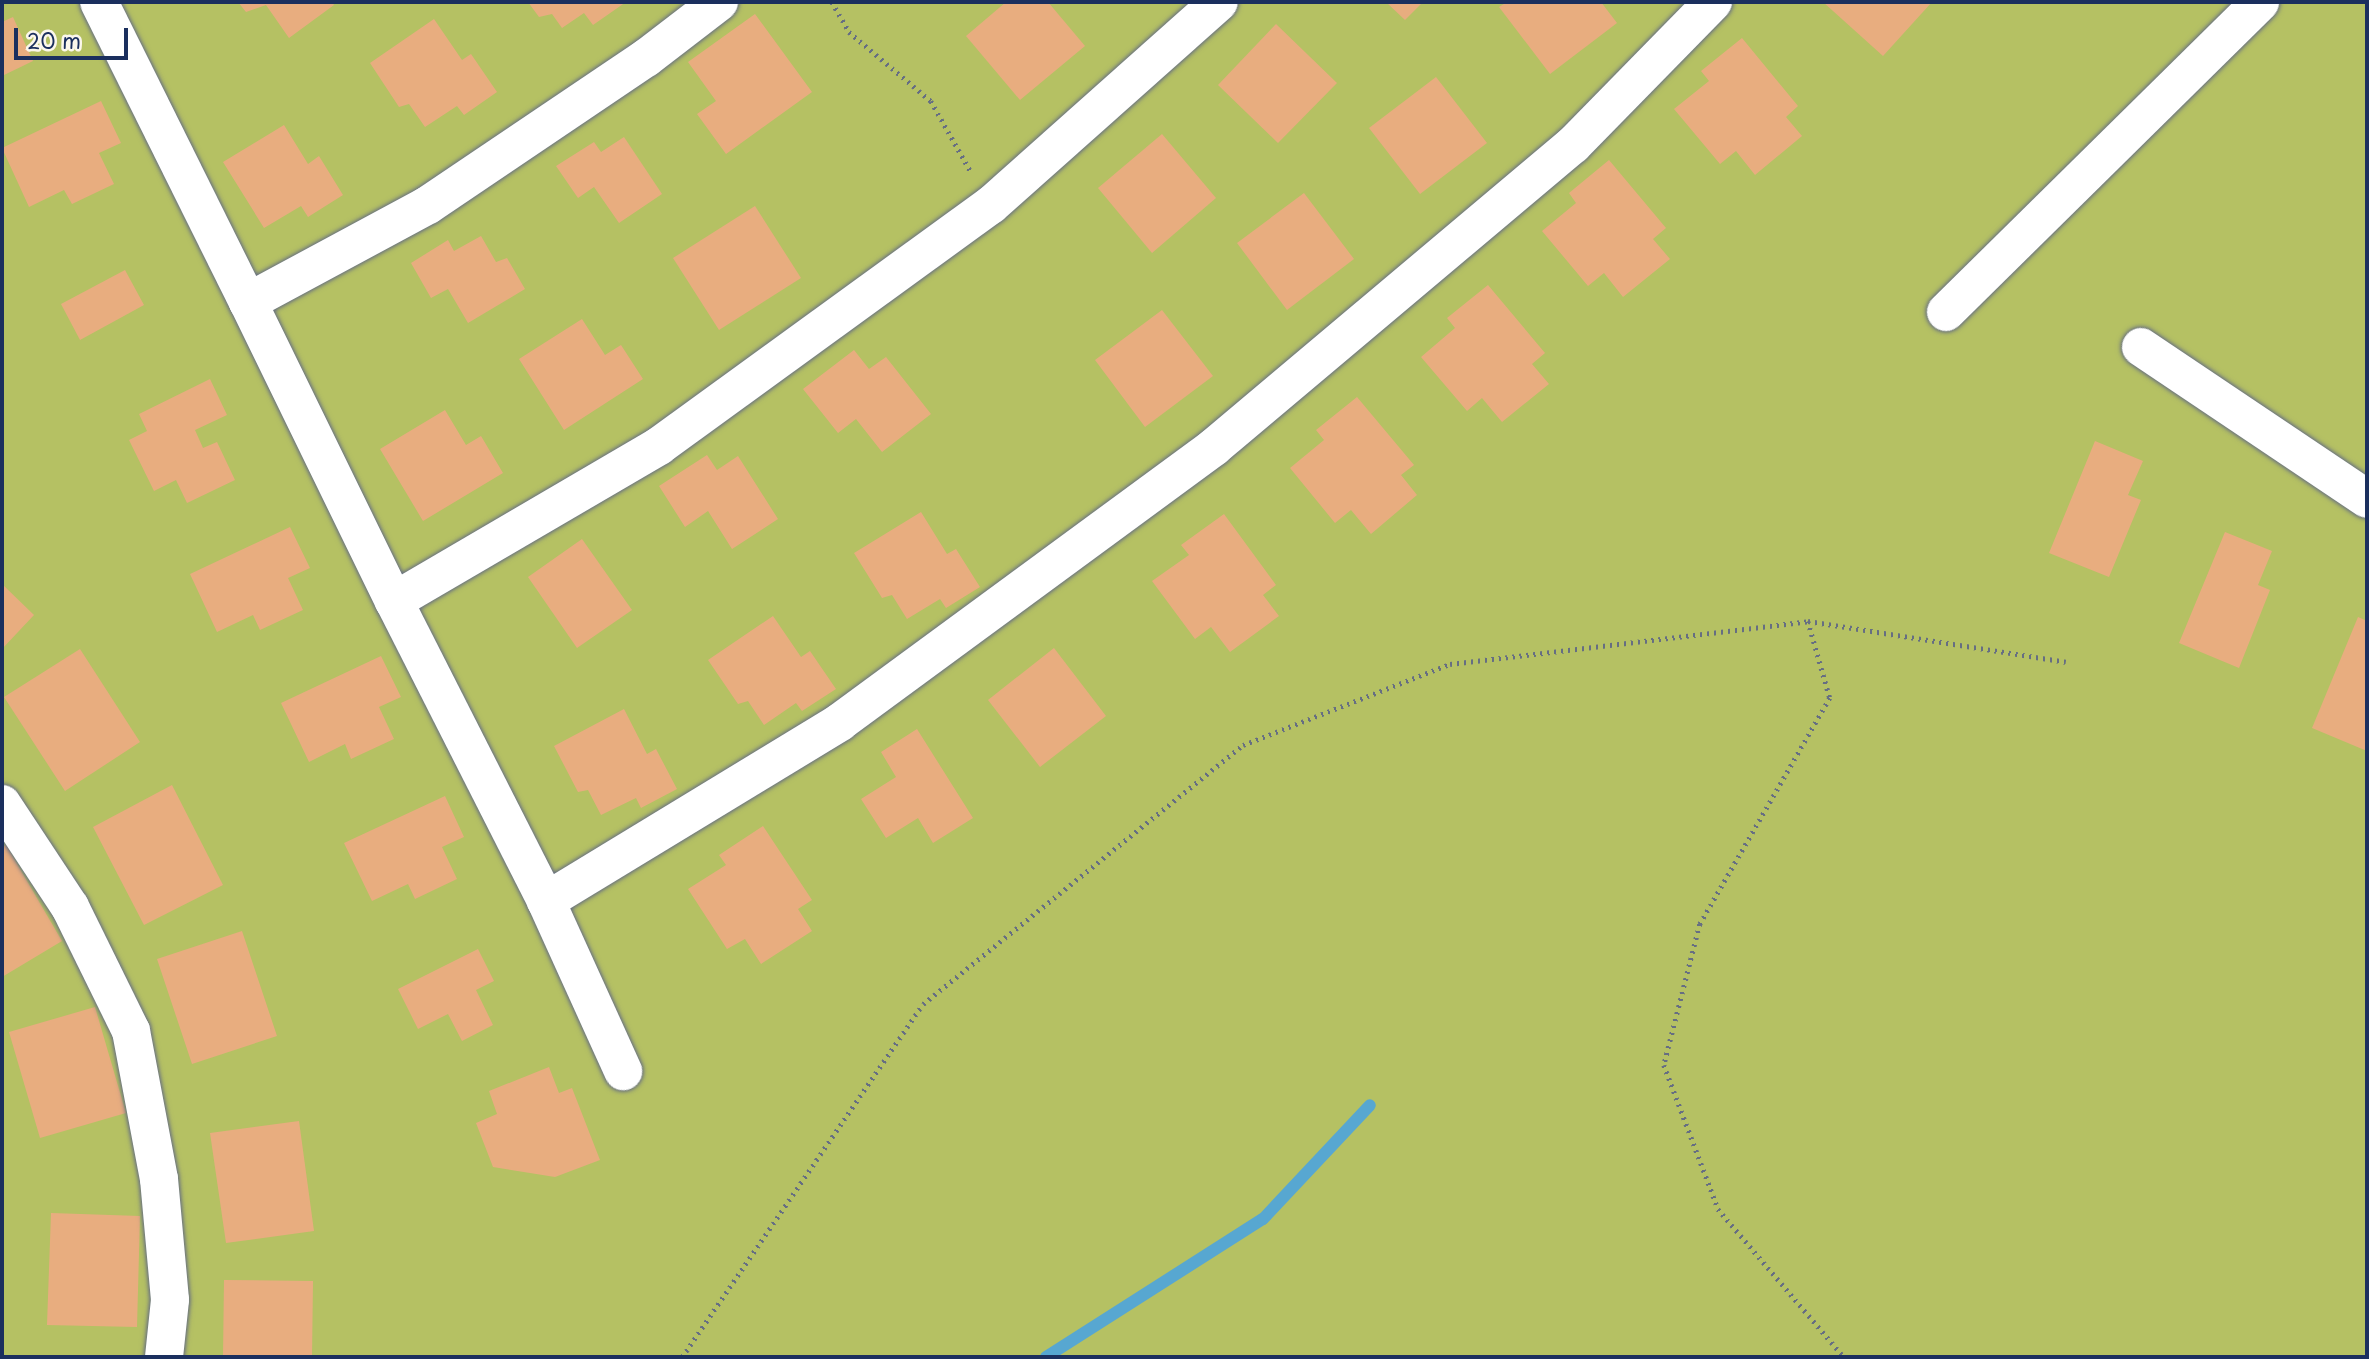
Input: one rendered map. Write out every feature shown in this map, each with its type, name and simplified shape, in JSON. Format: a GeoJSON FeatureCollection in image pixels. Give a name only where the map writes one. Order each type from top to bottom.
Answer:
{"type":"FeatureCollection","features":[{"type":"Feature","properties":{"kind":"street"},"geometry":{"type":"LineString","coordinates":[[248,302],[428,205],[646,58],[719,2]]}},
{"type":"Feature","properties":{"kind":"street"},"geometry":{"type":"LineString","coordinates":[[394,601],[659,446],[991,205],[1219,2]]}},
{"type":"Feature","properties":{"kind":"street"},"geometry":{"type":"LineString","coordinates":[[547,901],[840,722],[1214,447],[1573,145],[1713,2]]}},
{"type":"Feature","properties":{"kind":"street"},"geometry":{"type":"LineString","coordinates":[[1946,312],[2260,2]]}},
{"type":"Feature","properties":{"kind":"street"},"geometry":{"type":"LineString","coordinates":[[110,6],[248,302],[394,601],[547,901],[623,1071]]}},
{"type":"Feature","properties":{"kind":"street"},"geometry":{"type":"LineString","coordinates":[[2141,347],[2367,499]]}},
{"type":"Feature","properties":{"kind":"street"},"geometry":{"type":"LineString","coordinates":[[2,804],[70,907],[131,1031],[159,1179],[170,1300],[164,1357]]}},
{"type":"Feature","properties":{"kind":"path"},"geometry":{"type":"LineString","coordinates":[[832,2],[849,32],[931,101],[991,205]]}},
{"type":"Feature","properties":{"kind":"path"},"geometry":{"type":"LineString","coordinates":[[1808,621],[1830,698],[1700,924],[1664,1065],[1718,1209],[1843,1357]]}},
{"type":"Feature","properties":{"kind":"path"},"geometry":{"type":"LineString","coordinates":[[682,1357],[923,1004],[1243,745],[1450,664],[1808,621],[2066,662]]}},
{"type":"Feature","properties":{"kind":"green space"},"geometry":{"type":"Polygon","coordinates":[[[2,2],[2367,2],[2367,1357],[2,1357],[2,2]]]}},
{"type":"Feature","properties":{"kind":"building"},"geometry":{"type":"Polygon","coordinates":[[[238,2],[332,2],[334,5],[289,38],[266,5],[246,12],[238,2]]]}},
{"type":"Feature","properties":{"kind":"building"},"geometry":{"type":"Polygon","coordinates":[[[528,2],[626,2],[593,25],[584,13],[562,28],[552,14],[539,17],[528,2]]]}},
{"type":"Feature","properties":{"kind":"building"},"geometry":{"type":"Polygon","coordinates":[[[1006,2],[1048,2],[1085,46],[1020,100],[966,36],[1006,2]]]}},
{"type":"Feature","properties":{"kind":"building"},"geometry":{"type":"Polygon","coordinates":[[[1386,2],[1423,2],[1405,20],[1386,2]]]}},
{"type":"Feature","properties":{"kind":"building"},"geometry":{"type":"Polygon","coordinates":[[[1507,2],[1601,2],[1617,23],[1550,74],[1499,7],[1507,2]]]}},
{"type":"Feature","properties":{"kind":"building"},"geometry":{"type":"Polygon","coordinates":[[[1823,2],[1932,2],[1883,56],[1823,2]]]}},
{"type":"Feature","properties":{"kind":"building"},"geometry":{"type":"Polygon","coordinates":[[[755,14],[812,92],[726,154],[697,114],[716,101],[688,62],[755,14]]]}},
{"type":"Feature","properties":{"kind":"building"},"geometry":{"type":"Polygon","coordinates":[[[13,17],[33,61],[2,76],[2,22],[13,17]]]}},
{"type":"Feature","properties":{"kind":"building"},"geometry":{"type":"Polygon","coordinates":[[[434,19],[462,60],[471,54],[497,92],[464,115],[457,106],[425,127],[409,104],[399,107],[370,63],[434,19]]]}},
{"type":"Feature","properties":{"kind":"building"},"geometry":{"type":"Polygon","coordinates":[[[1276,24],[1337,83],[1278,143],[1218,85],[1276,24]]]}},
{"type":"Feature","properties":{"kind":"building"},"geometry":{"type":"Polygon","coordinates":[[[1742,38],[1798,106],[1786,117],[1802,136],[1755,175],[1736,151],[1720,164],[1674,109],[1709,81],[1701,71],[1742,38]]]}},
{"type":"Feature","properties":{"kind":"building"},"geometry":{"type":"Polygon","coordinates":[[[1436,77],[1487,143],[1420,194],[1369,128],[1436,77]]]}},
{"type":"Feature","properties":{"kind":"building"},"geometry":{"type":"Polygon","coordinates":[[[101,101],[121,143],[99,153],[114,184],[72,204],[64,190],[29,207],[2,148],[101,101]]]}},
{"type":"Feature","properties":{"kind":"building"},"geometry":{"type":"Polygon","coordinates":[[[284,125],[308,164],[319,156],[343,195],[308,217],[301,206],[264,228],[223,162],[284,125]]]}},
{"type":"Feature","properties":{"kind":"building"},"geometry":{"type":"Polygon","coordinates":[[[1162,134],[1216,198],[1152,253],[1098,188],[1162,134]]]}},
{"type":"Feature","properties":{"kind":"building"},"geometry":{"type":"Polygon","coordinates":[[[624,137],[662,194],[619,223],[594,187],[578,198],[556,166],[594,142],[601,152],[624,137]]]}},
{"type":"Feature","properties":{"kind":"building"},"geometry":{"type":"Polygon","coordinates":[[[1609,160],[1666,228],[1653,239],[1670,259],[1623,297],[1604,273],[1588,286],[1542,231],[1576,203],[1569,193],[1609,160]]]}},
{"type":"Feature","properties":{"kind":"building"},"geometry":{"type":"Polygon","coordinates":[[[1304,193],[1354,259],[1287,310],[1237,243],[1304,193]]]}},
{"type":"Feature","properties":{"kind":"building"},"geometry":{"type":"Polygon","coordinates":[[[755,206],[801,278],[719,330],[673,258],[755,206]]]}},
{"type":"Feature","properties":{"kind":"building"},"geometry":{"type":"Polygon","coordinates":[[[481,236],[496,262],[507,258],[525,289],[468,323],[448,289],[431,298],[411,263],[448,240],[454,251],[481,236]]]}},
{"type":"Feature","properties":{"kind":"building"},"geometry":{"type":"Polygon","coordinates":[[[125,270],[144,305],[80,340],[61,304],[125,270]]]}},
{"type":"Feature","properties":{"kind":"building"},"geometry":{"type":"Polygon","coordinates":[[[1488,285],[1545,353],[1532,364],[1549,384],[1502,422],[1482,398],[1467,411],[1421,357],[1455,328],[1447,318],[1488,285]]]}},
{"type":"Feature","properties":{"kind":"building"},"geometry":{"type":"Polygon","coordinates":[[[1162,310],[1213,376],[1145,427],[1095,360],[1162,310]]]}},
{"type":"Feature","properties":{"kind":"building"},"geometry":{"type":"Polygon","coordinates":[[[582,319],[605,355],[621,345],[643,379],[564,430],[519,359],[582,319]]]}},
{"type":"Feature","properties":{"kind":"building"},"geometry":{"type":"Polygon","coordinates":[[[854,350],[869,369],[886,357],[931,414],[882,452],[856,419],[838,433],[803,389],[854,350]]]}},
{"type":"Feature","properties":{"kind":"building"},"geometry":{"type":"Polygon","coordinates":[[[210,379],[227,415],[195,430],[203,448],[217,442],[235,480],[187,503],[176,480],[154,491],[129,440],[147,431],[139,414],[210,379]]]}},
{"type":"Feature","properties":{"kind":"building"},"geometry":{"type":"Polygon","coordinates":[[[1357,397],[1414,465],[1401,475],[1417,495],[1371,534],[1351,510],[1335,523],[1290,468],[1324,440],[1316,430],[1357,397]]]}},
{"type":"Feature","properties":{"kind":"building"},"geometry":{"type":"Polygon","coordinates":[[[445,410],[466,445],[481,436],[503,473],[423,521],[380,449],[445,410]]]}},
{"type":"Feature","properties":{"kind":"building"},"geometry":{"type":"Polygon","coordinates":[[[2095,441],[2143,461],[2128,495],[2141,500],[2109,577],[2049,553],[2095,441]]]}},
{"type":"Feature","properties":{"kind":"building"},"geometry":{"type":"Polygon","coordinates":[[[707,455],[717,470],[738,456],[778,519],[732,549],[708,511],[685,527],[659,486],[707,455]]]}},
{"type":"Feature","properties":{"kind":"building"},"geometry":{"type":"Polygon","coordinates":[[[921,512],[947,554],[956,549],[980,587],[946,608],[940,599],[907,619],[892,595],[882,598],[854,553],[921,512]]]}},
{"type":"Feature","properties":{"kind":"building"},"geometry":{"type":"Polygon","coordinates":[[[1224,514],[1276,585],[1263,595],[1279,616],[1230,652],[1211,627],[1195,639],[1152,581],[1189,555],[1181,545],[1224,514]]]}},
{"type":"Feature","properties":{"kind":"building"},"geometry":{"type":"Polygon","coordinates":[[[290,527],[310,568],[288,578],[303,610],[260,630],[253,615],[217,632],[190,574],[290,527]]]}},
{"type":"Feature","properties":{"kind":"building"},"geometry":{"type":"Polygon","coordinates":[[[2225,532],[2272,551],[2258,585],[2270,590],[2239,668],[2179,643],[2225,532]]]}},
{"type":"Feature","properties":{"kind":"building"},"geometry":{"type":"Polygon","coordinates":[[[582,539],[632,610],[577,648],[528,577],[582,539]]]}},
{"type":"Feature","properties":{"kind":"building"},"geometry":{"type":"Polygon","coordinates":[[[2,584],[34,615],[2,649],[2,584]]]}},
{"type":"Feature","properties":{"kind":"building"},"geometry":{"type":"Polygon","coordinates":[[[773,616],[801,657],[810,651],[836,689],[802,711],[796,703],[764,725],[748,701],[738,704],[708,660],[773,616]]]}},
{"type":"Feature","properties":{"kind":"building"},"geometry":{"type":"Polygon","coordinates":[[[2358,617],[2367,621],[2367,751],[2312,728],[2358,617]]]}},
{"type":"Feature","properties":{"kind":"building"},"geometry":{"type":"Polygon","coordinates":[[[1054,648],[1106,716],[1040,767],[988,700],[1054,648]]]}},
{"type":"Feature","properties":{"kind":"building"},"geometry":{"type":"Polygon","coordinates":[[[80,649],[140,742],[65,791],[4,697],[80,649]]]}},
{"type":"Feature","properties":{"kind":"building"},"geometry":{"type":"Polygon","coordinates":[[[381,656],[401,697],[379,707],[394,739],[351,759],[345,744],[309,762],[281,703],[381,656]]]}},
{"type":"Feature","properties":{"kind":"building"},"geometry":{"type":"Polygon","coordinates":[[[624,709],[647,754],[656,749],[677,789],[641,808],[636,798],[601,815],[588,790],[578,792],[554,746],[624,709]]]}},
{"type":"Feature","properties":{"kind":"building"},"geometry":{"type":"Polygon","coordinates":[[[917,729],[973,818],[933,843],[918,818],[886,838],[861,799],[896,777],[881,752],[917,729]]]}},
{"type":"Feature","properties":{"kind":"building"},"geometry":{"type":"Polygon","coordinates":[[[172,785],[223,885],[144,925],[93,827],[172,785]]]}},
{"type":"Feature","properties":{"kind":"building"},"geometry":{"type":"Polygon","coordinates":[[[445,796],[464,837],[442,847],[457,879],[415,899],[408,884],[372,901],[344,843],[445,796]]]}},
{"type":"Feature","properties":{"kind":"building"},"geometry":{"type":"Polygon","coordinates":[[[763,826],[812,900],[798,909],[812,931],[761,964],[745,939],[727,949],[688,889],[726,865],[719,855],[763,826]]]}},
{"type":"Feature","properties":{"kind":"building"},"geometry":{"type":"Polygon","coordinates":[[[6,845],[62,941],[2,977],[2,848],[6,845]]]}},
{"type":"Feature","properties":{"kind":"building"},"geometry":{"type":"Polygon","coordinates":[[[242,931],[277,1036],[192,1064],[157,959],[242,931]]]}},
{"type":"Feature","properties":{"kind":"building"},"geometry":{"type":"Polygon","coordinates":[[[478,949],[494,981],[476,990],[493,1025],[462,1041],[448,1014],[418,1029],[398,989],[478,949]]]}},
{"type":"Feature","properties":{"kind":"building"},"geometry":{"type":"Polygon","coordinates":[[[95,1007],[126,1113],[40,1138],[9,1032],[95,1007]]]}},
{"type":"Feature","properties":{"kind":"building"},"geometry":{"type":"Polygon","coordinates":[[[549,1067],[559,1093],[572,1088],[600,1160],[555,1177],[493,1167],[476,1123],[497,1114],[489,1091],[549,1067]]]}},
{"type":"Feature","properties":{"kind":"building"},"geometry":{"type":"Polygon","coordinates":[[[299,1121],[314,1231],[226,1243],[210,1133],[299,1121]]]}},
{"type":"Feature","properties":{"kind":"building"},"geometry":{"type":"Polygon","coordinates":[[[51,1213],[140,1216],[137,1327],[47,1325],[51,1213]]]}},
{"type":"Feature","properties":{"kind":"building"},"geometry":{"type":"Polygon","coordinates":[[[224,1280],[313,1281],[312,1357],[223,1357],[224,1280]]]}},
{"type":"Feature","properties":{"kind":"waterway"},"geometry":{"type":"LineString","coordinates":[[1046,1357],[1263,1219],[1370,1105]]}}]}
